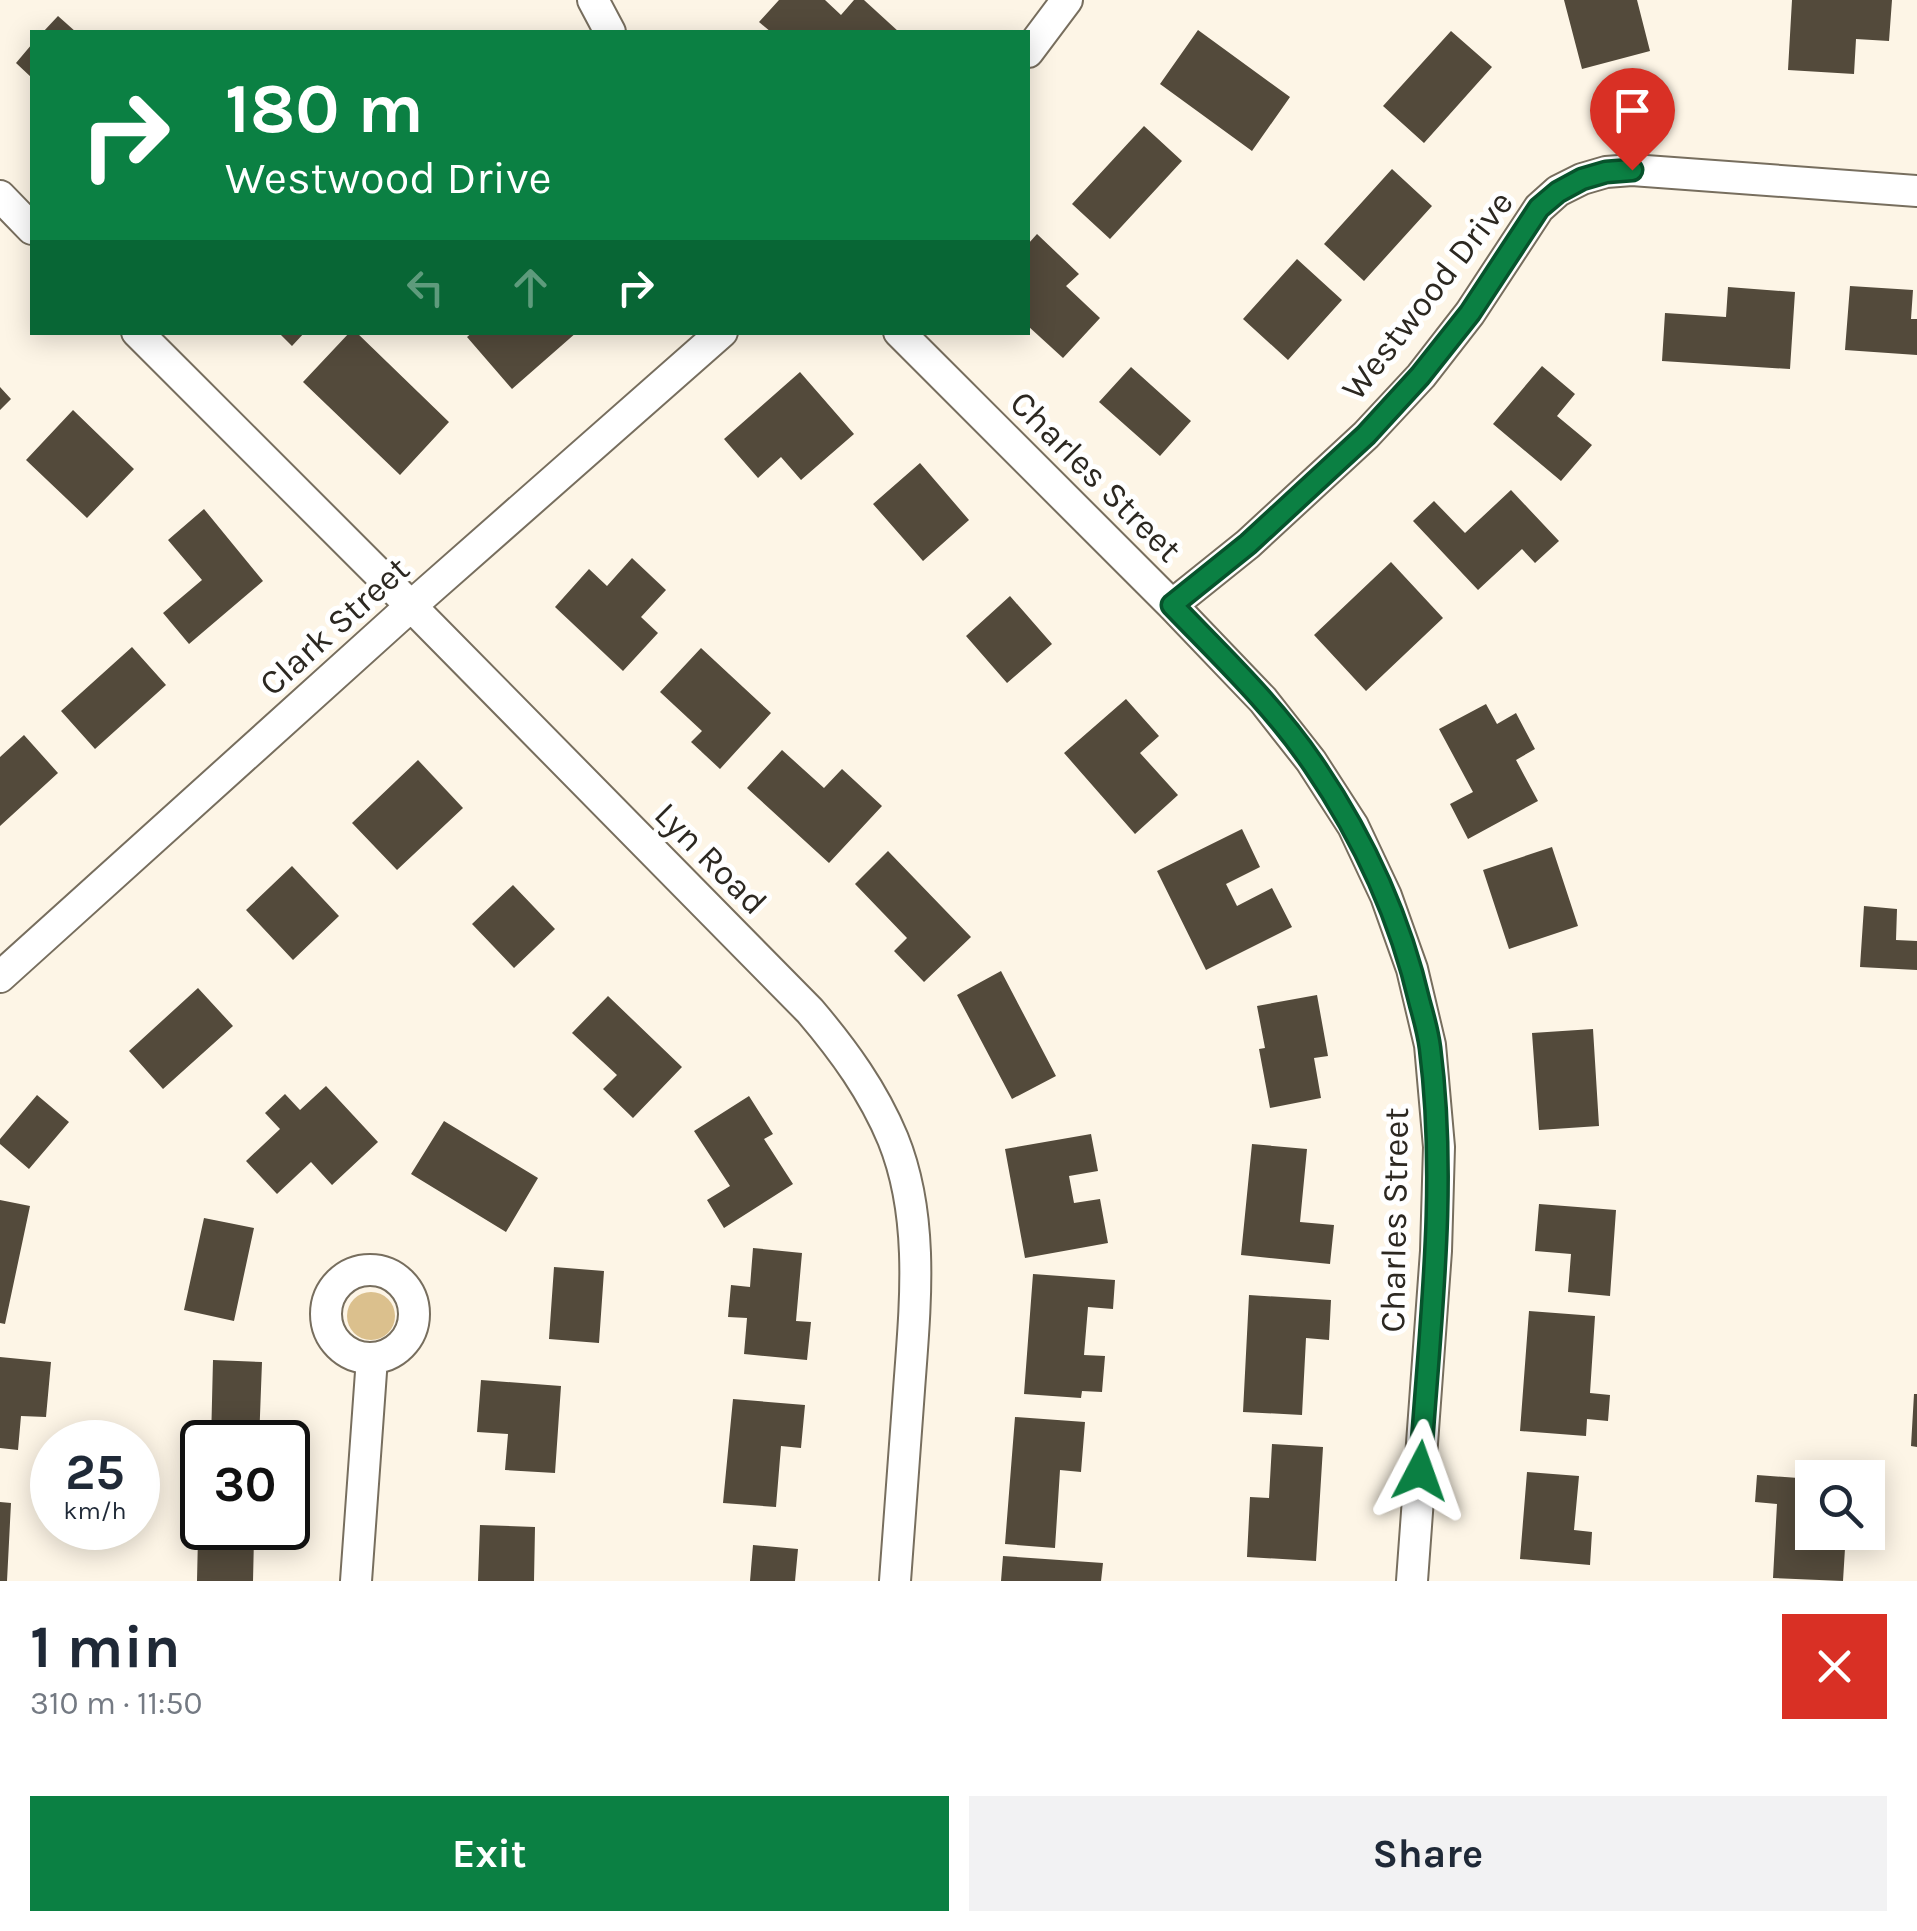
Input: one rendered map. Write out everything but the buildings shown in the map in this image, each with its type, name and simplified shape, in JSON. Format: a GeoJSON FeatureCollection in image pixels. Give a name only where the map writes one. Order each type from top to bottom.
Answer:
{"type":"FeatureCollection","features":[{"type":"Feature","properties":{"kind":"street"},"geometry":{"type":"LineString","coordinates":[[593,0],[609,30]]}},
{"type":"Feature","properties":{"kind":"street"},"geometry":{"type":"LineString","coordinates":[[1030,49],[1067,0]]}},
{"type":"Feature","properties":{"kind":"street","name":"Westwood Drive"},"geometry":{"type":"LineString","coordinates":[[1172,605],[1248,544],[1377,423],[1470,313],[1539,208],[1558,192],[1582,179],[1632,170],[1917,191]]}},
{"type":"Feature","properties":{"kind":"street"},"geometry":{"type":"LineString","coordinates":[[0,196],[30,226]]}},
{"type":"Feature","properties":{"kind":"street","name":"Lyn Road"},"geometry":{"type":"LineString","coordinates":[[140,335],[810,1011],[844,1051],[872,1095],[894,1142],[908,1192],[914,1244],[916,1296],[895,1581]]}},
{"type":"Feature","properties":{"kind":"street","name":"Clark Street"},"geometry":{"type":"LineString","coordinates":[[0,978],[411,606],[719,335]]}},
{"type":"Feature","properties":{"kind":"street","name":"Charles Street"},"geometry":{"type":"LineString","coordinates":[[902,335],[1263,700],[1311,761],[1353,826],[1386,896],[1412,969],[1430,1045],[1439,1148],[1436,1251],[1412,1581]]}},
{"type":"Feature","properties":{"kind":"street"},"geometry":{"type":"LineString","coordinates":[[356,1581],[372,1358]]}},
{"type":"Feature","properties":{"kind":"shaded area"},"geometry":{"type":"Polygon","coordinates":[[[371,1292],[388,1299],[395,1316],[388,1333],[371,1340],[354,1333],[347,1316],[354,1299],[371,1292]]]}},
{"type":"Feature","properties":{"kind":"route"},"geometry":{"type":"LineString","coordinates":[[1420,1471],[1436,1251],[1439,1148],[1430,1045],[1412,969],[1386,896],[1353,826],[1311,761],[1263,700],[1172,605],[1248,544],[1366,435],[1470,313],[1539,208],[1582,179],[1632,170]]}}]}
